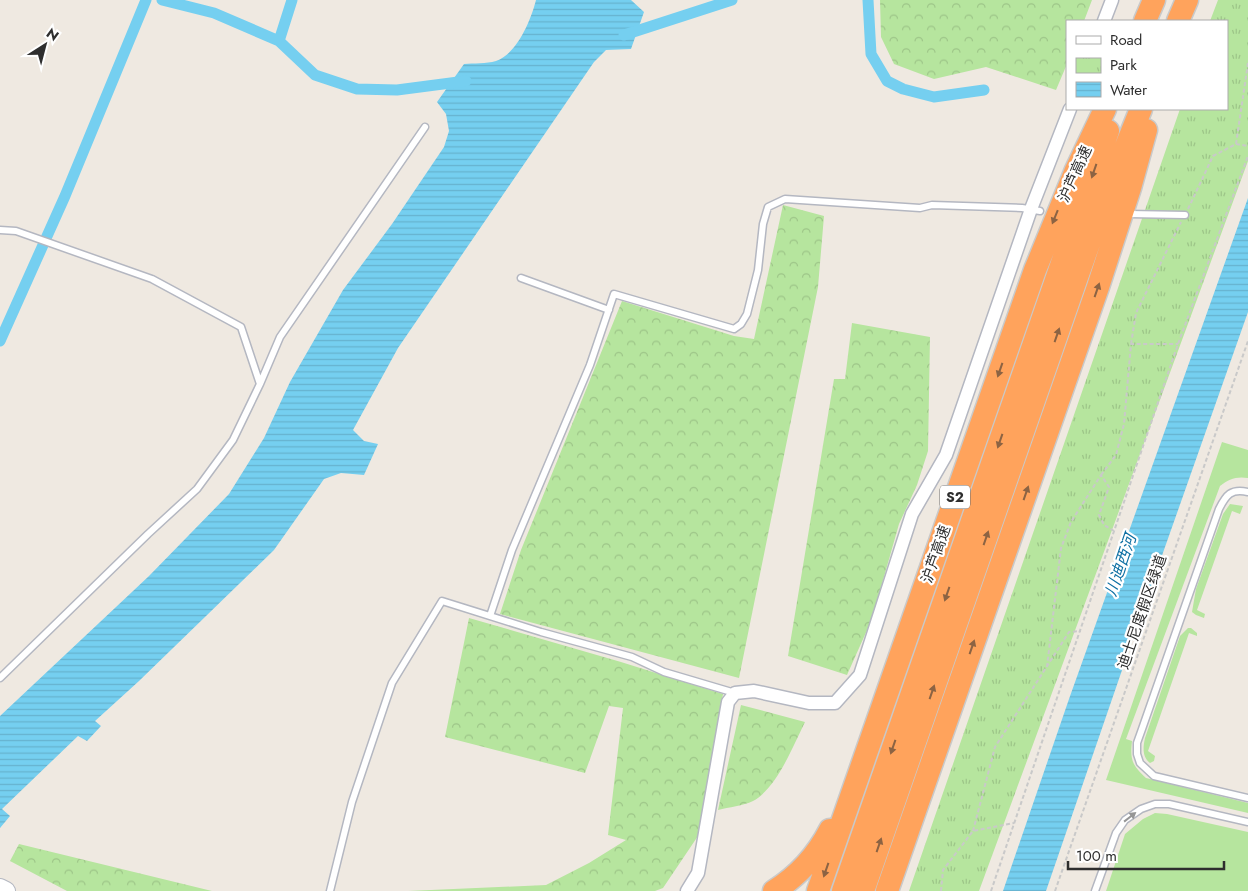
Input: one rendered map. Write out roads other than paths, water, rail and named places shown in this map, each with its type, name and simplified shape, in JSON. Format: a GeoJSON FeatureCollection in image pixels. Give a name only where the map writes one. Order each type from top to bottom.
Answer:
{"type":"FeatureCollection","features":[{"type":"Feature","properties":{"kind":"highway"},"geometry":{"type":"LineString","coordinates":[[1145,20],[1154,0]]}},
{"type":"Feature","properties":{"kind":"highway"},"geometry":{"type":"LineString","coordinates":[[1178,20],[1187,0]]}},
{"type":"Feature","properties":{"kind":"highway","name":"沪芦高速"},"geometry":{"type":"LineString","coordinates":[[818,891],[1035,270],[1065,194],[1105,110]]}},
{"type":"Feature","properties":{"kind":"highway","name":"沪芦高速"},"geometry":{"type":"LineString","coordinates":[[843,891],[1115,110]]}},
{"type":"Feature","properties":{"kind":"highway"},"geometry":{"type":"LineString","coordinates":[[863,891],[1105,198],[1141,110]]}},
{"type":"Feature","properties":{"kind":"highway"},"geometry":{"type":"LineString","coordinates":[[887,891],[1101,277],[1152,110]]}},
{"type":"Feature","properties":{"kind":"highway"},"geometry":{"type":"LineString","coordinates":[[774,891],[799,873],[814,856],[841,810],[916,611]]}},
{"type":"Feature","properties":{"kind":"highway"},"geometry":{"type":"LineString","coordinates":[[893,891],[936,752]]}},
{"type":"Feature","properties":{"kind":"main road"},"geometry":{"type":"LineString","coordinates":[[0,888],[6,891]]}},
{"type":"Feature","properties":{"kind":"street"},"geometry":{"type":"LineString","coordinates":[[1104,20],[1112,0]]}},
{"type":"Feature","properties":{"kind":"street"},"geometry":{"type":"LineString","coordinates":[[687,891],[698,873],[728,702],[734,693],[754,691],[809,703],[835,704],[860,675],[912,514],[946,455],[1036,210],[1070,110]]}},
{"type":"Feature","properties":{"kind":"lane"},"geometry":{"type":"LineString","coordinates":[[0,678],[148,534],[198,489],[232,440],[260,384],[280,336],[425,127]]}},
{"type":"Feature","properties":{"kind":"lane"},"geometry":{"type":"LineString","coordinates":[[490,616],[512,550],[590,365],[614,294],[734,329],[741,324],[747,314],[758,270],[763,224],[768,207],[785,199],[920,208],[932,205],[1036,210]]}},
{"type":"Feature","properties":{"kind":"lane"},"geometry":{"type":"LineString","coordinates":[[1129,214],[1185,215]]}},
{"type":"Feature","properties":{"kind":"lane"},"geometry":{"type":"LineString","coordinates":[[0,230],[23,234],[64,247],[152,279],[241,327],[260,384]]}},
{"type":"Feature","properties":{"kind":"lane"},"geometry":{"type":"LineString","coordinates":[[521,278],[609,310]]}},
{"type":"Feature","properties":{"kind":"lane"},"geometry":{"type":"LineString","coordinates":[[1248,492],[1239,490],[1230,493],[1219,509],[1137,743],[1137,754],[1140,763],[1154,776],[1248,798]]}},
{"type":"Feature","properties":{"kind":"lane"},"geometry":{"type":"LineString","coordinates":[[330,891],[352,802],[392,683],[442,601],[541,632],[632,657],[664,672],[734,693]]}},
{"type":"Feature","properties":{"kind":"lane"},"geometry":{"type":"LineString","coordinates":[[1095,891],[1116,833],[1125,820],[1141,809],[1154,804],[1169,804],[1248,822]]}},
{"type":"Feature","properties":{"kind":"water"},"geometry":{"type":"Polygon","coordinates":[[[536,0],[631,0],[644,12],[631,49],[606,50],[594,62],[398,348],[353,430],[364,441],[378,444],[364,475],[341,473],[324,479],[274,550],[95,721],[101,726],[87,741],[78,736],[2,809],[10,816],[0,828],[0,716],[149,576],[229,494],[264,438],[290,382],[343,290],[392,224],[444,147],[449,131],[446,114],[437,102],[464,64],[496,61],[504,57],[517,44],[531,17],[536,0]]]}},
{"type":"Feature","properties":{"kind":"water","name":"川迪西河"},"geometry":{"type":"Polygon","coordinates":[[[1248,198],[1248,312],[1046,891],[1003,891],[1069,699],[1248,198]]]}},
{"type":"Feature","properties":{"kind":"waterway"},"geometry":{"type":"LineString","coordinates":[[0,341],[65,196],[146,0]]}},
{"type":"Feature","properties":{"kind":"waterway"},"geometry":{"type":"LineString","coordinates":[[162,0],[214,13],[279,41],[315,75],[357,89],[397,90],[466,81]]}},
{"type":"Feature","properties":{"kind":"waterway"},"geometry":{"type":"LineString","coordinates":[[279,41],[292,0]]}},
{"type":"Feature","properties":{"kind":"waterway"},"geometry":{"type":"LineString","coordinates":[[624,35],[732,0]]}},
{"type":"Feature","properties":{"kind":"waterway"},"geometry":{"type":"LineString","coordinates":[[868,0],[871,54],[887,81],[903,89],[934,97],[984,90]]}}]}
